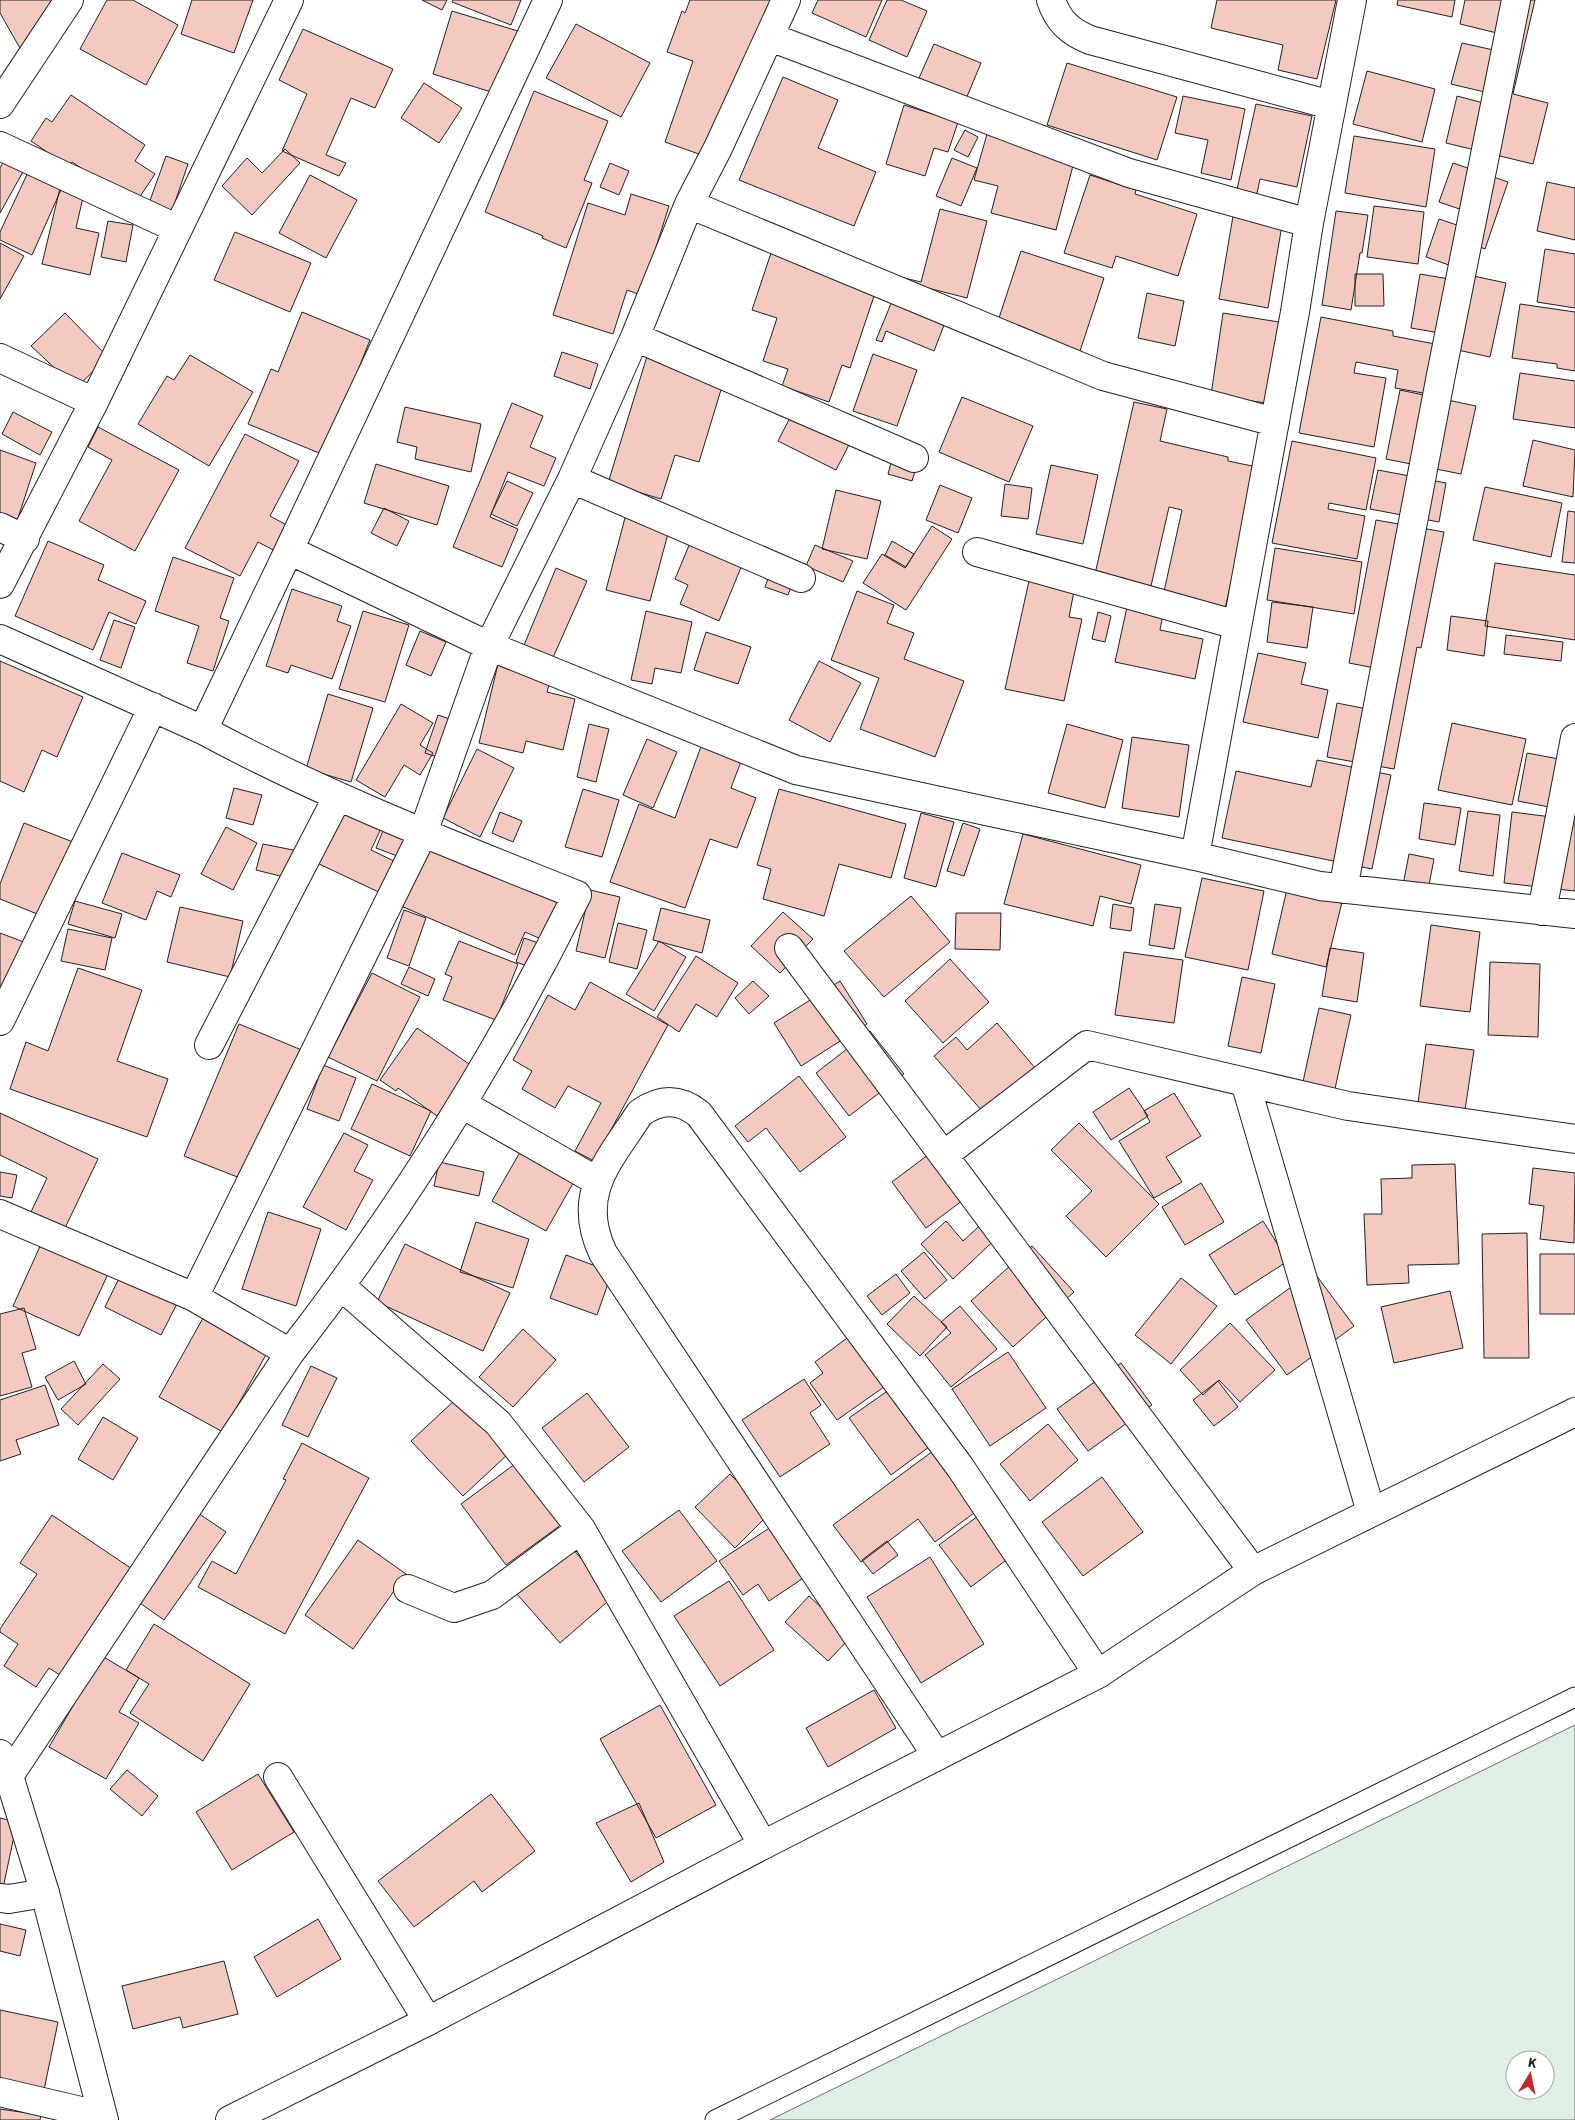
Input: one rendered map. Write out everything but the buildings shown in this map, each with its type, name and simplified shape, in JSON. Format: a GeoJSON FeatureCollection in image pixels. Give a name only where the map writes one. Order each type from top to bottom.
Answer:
{"type":"FeatureCollection","features":[{"type":"Feature","properties":{"kind":"street"},"geometry":{"type":"LineString","coordinates":[[0,104],[69,0]]}},
{"type":"Feature","properties":{"kind":"street"},"geometry":{"type":"LineString","coordinates":[[0,584],[25,540],[94,402],[289,0]]}},
{"type":"Feature","properties":{"kind":"street"},"geometry":{"type":"LineString","coordinates":[[202,730],[289,550],[548,0]]}},
{"type":"Feature","properties":{"kind":"street"},"geometry":{"type":"LineString","coordinates":[[194,1297],[423,834],[489,646],[572,479],[635,337],[689,204],[718,148],[786,0]]}},
{"type":"Feature","properties":{"kind":"street"},"geometry":{"type":"LineString","coordinates":[[1051,0],[1055,12],[1063,24],[1076,34],[1090,40],[1331,105]]}},
{"type":"Feature","properties":{"kind":"street"},"geometry":{"type":"LineString","coordinates":[[1196,856],[1275,422],[1309,223],[1352,0]]}},
{"type":"Feature","properties":{"kind":"street"},"geometry":{"type":"LineString","coordinates":[[1343,889],[1445,356],[1516,0]]}},
{"type":"Feature","properties":{"kind":"street"},"geometry":{"type":"LineString","coordinates":[[770,37],[1129,173],[1309,223]]}},
{"type":"Feature","properties":{"kind":"street"},"geometry":{"type":"LineString","coordinates":[[0,146],[178,229]]}},
{"type":"Feature","properties":{"kind":"street"},"geometry":{"type":"LineString","coordinates":[[689,204],[1103,376],[1275,422]]}},
{"type":"Feature","properties":{"kind":"street"},"geometry":{"type":"LineString","coordinates":[[635,337],[914,458]]}},
{"type":"Feature","properties":{"kind":"street"},"geometry":{"type":"LineString","coordinates":[[0,358],[94,402]]}},
{"type":"Feature","properties":{"kind":"street"},"geometry":{"type":"LineString","coordinates":[[572,479],[801,578]]}},
{"type":"Feature","properties":{"kind":"street"},"geometry":{"type":"LineString","coordinates":[[0,527],[25,540]]}},
{"type":"Feature","properties":{"kind":"street"},"geometry":{"type":"LineString","coordinates":[[289,550],[489,646],[796,770],[1196,856],[1320,886],[1575,914]]}},
{"type":"Feature","properties":{"kind":"street"},"geometry":{"type":"LineString","coordinates":[[977,552],[1237,625]]}},
{"type":"Feature","properties":{"kind":"street"},"geometry":{"type":"LineString","coordinates":[[0,639],[153,707],[338,796],[423,834],[577,895],[539,972],[462,1104],[342,1287],[290,1353],[4,1765],[45,1893],[103,2118],[0,2092]]}},
{"type":"Feature","properties":{"kind":"street"},"geometry":{"type":"LineString","coordinates":[[0,1021],[153,707]]}},
{"type":"Feature","properties":{"kind":"street"},"geometry":{"type":"LineString","coordinates":[[1542,911],[1575,738]]}},
{"type":"Feature","properties":{"kind":"street"},"geometry":{"type":"LineString","coordinates":[[208,1045],[338,796]]}},
{"type":"Feature","properties":{"kind":"street"},"geometry":{"type":"LineString","coordinates":[[789,948],[1253,1571]]}},
{"type":"Feature","properties":{"kind":"street"},"geometry":{"type":"LineString","coordinates":[[944,1155],[1087,1045],[1348,1106],[1575,1139]]}},
{"type":"Feature","properties":{"kind":"street"},"geometry":{"type":"LineString","coordinates":[[1245,1082],[1371,1512]]}},
{"type":"Feature","properties":{"kind":"street"},"geometry":{"type":"LineString","coordinates":[[937,1756],[603,1253],[597,1240],[592,1222],[592,1201],[597,1181],[640,1113],[649,1107],[658,1103],[680,1102],[699,1114],[960,1467],[1098,1674]]}},
{"type":"Feature","properties":{"kind":"street"},"geometry":{"type":"LineString","coordinates":[[462,1104],[597,1181]]}},
{"type":"Feature","properties":{"kind":"street"},"geometry":{"type":"LineString","coordinates":[[0,1214],[194,1297],[290,1353]]}},
{"type":"Feature","properties":{"kind":"street"},"geometry":{"type":"LineString","coordinates":[[342,1287],[498,1423],[581,1529],[763,1845]]}},
{"type":"Feature","properties":{"kind":"street"},"geometry":{"type":"LineString","coordinates":[[230,2120],[428,2021],[763,1845],[1098,1674],[1253,1571],[1575,1412]]}},
{"type":"Feature","properties":{"kind":"street"},"geometry":{"type":"LineString","coordinates":[[408,1589],[454,1608],[492,1595],[581,1529]]}},
{"type":"Feature","properties":{"kind":"street"},"geometry":{"type":"LineString","coordinates":[[278,1777],[428,2021]]}},
{"type":"Feature","properties":{"kind":"street"},"geometry":{"type":"LineString","coordinates":[[0,1898],[9,1899],[45,1893]]}},
{"type":"Feature","properties":{"kind":"lane"},"geometry":{"type":"LineString","coordinates":[[716,2120],[1575,1697]]}},
{"type":"Feature","properties":{"kind":"green space"},"geometry":{"type":"Polygon","coordinates":[[[1575,1725],[1575,2120],[770,2120],[1575,1725]]]}}]}
